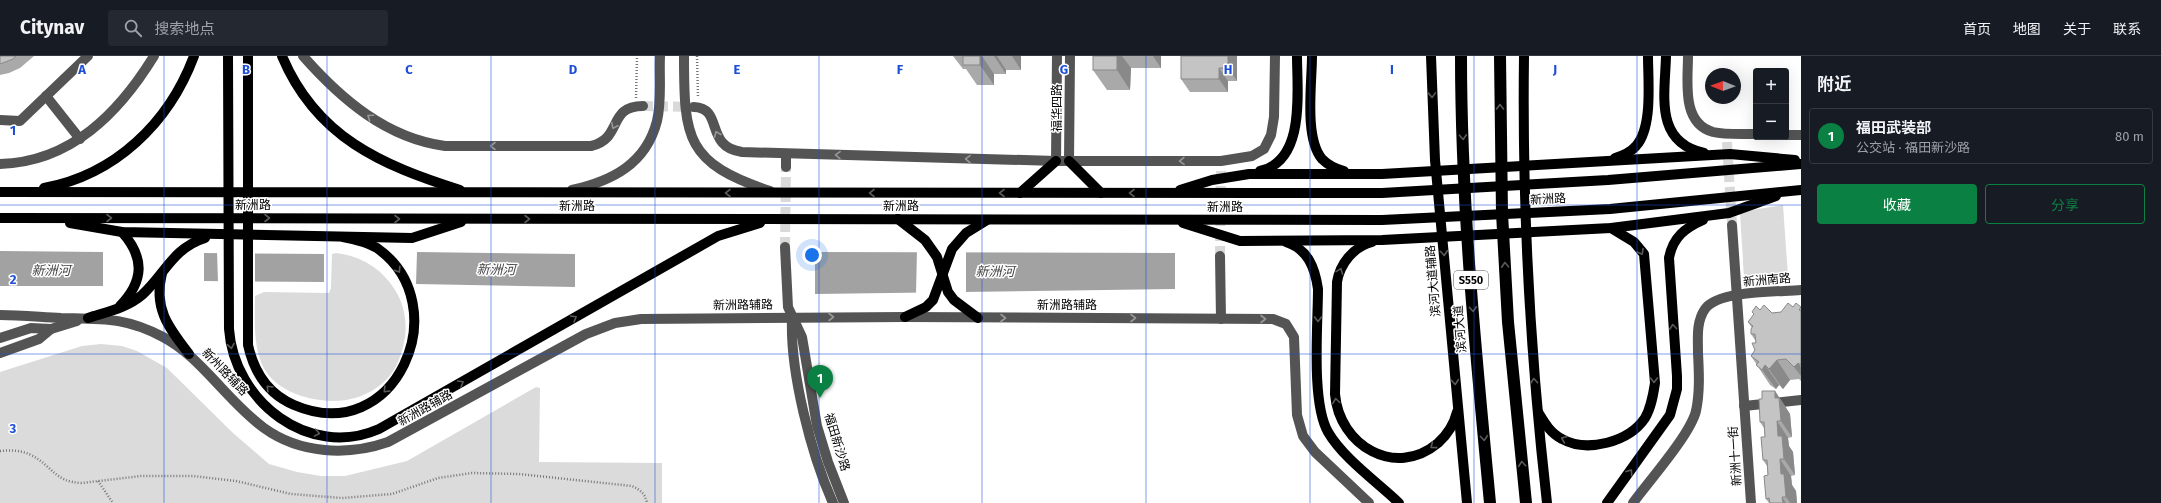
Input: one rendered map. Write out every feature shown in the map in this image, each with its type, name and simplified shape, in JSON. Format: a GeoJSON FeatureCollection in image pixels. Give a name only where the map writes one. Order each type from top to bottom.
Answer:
{"type":"FeatureCollection","features":[{"type":"Feature","properties":{"kind":"highway","name":"滨河大道"},"geometry":{"type":"LineString","coordinates":[[1461,56],[1462,124],[1473,312],[1490,503]]}},
{"type":"Feature","properties":{"kind":"highway","name":"S550"},"geometry":{"type":"LineString","coordinates":[[1500,56],[1502,213],[1508,322],[1526,503]]}},
{"type":"Feature","properties":{"kind":"main road"},"geometry":{"type":"LineString","coordinates":[[22,192],[77,180],[108,164],[134,146],[155,124],[174,98],[194,56]]}},
{"type":"Feature","properties":{"kind":"main road"},"geometry":{"type":"LineString","coordinates":[[228,56],[230,339],[234,357],[252,392],[265,406],[282,420],[309,432],[340,436],[360,435],[389,424],[718,236],[746,226],[780,219]]}},
{"type":"Feature","properties":{"kind":"main road"},"geometry":{"type":"LineString","coordinates":[[248,56],[248,345],[254,364],[264,382],[281,398],[311,411],[339,412],[363,406],[377,398],[395,380],[403,368],[409,354],[413,330],[411,302],[399,269],[376,247],[342,237]]}},
{"type":"Feature","properties":{"kind":"main road"},"geometry":{"type":"LineString","coordinates":[[282,56],[291,78],[311,106],[338,132],[373,156],[411,174],[470,193]]}},
{"type":"Feature","properties":{"kind":"main road"},"geometry":{"type":"LineString","coordinates":[[1171,193],[1212,180],[1267,170],[1278,162],[1287,151],[1294,138],[1296,123],[1297,56]]}},
{"type":"Feature","properties":{"kind":"main road"},"geometry":{"type":"LineString","coordinates":[[1312,56],[1311,131],[1315,147],[1323,160],[1334,168],[1349,174]]}},
{"type":"Feature","properties":{"kind":"main road","name":"滨河大道辅路"},"geometry":{"type":"LineString","coordinates":[[1431,56],[1435,160],[1467,503]]}},
{"type":"Feature","properties":{"kind":"main road"},"geometry":{"type":"LineString","coordinates":[[1524,56],[1523,140],[1528,296],[1536,408],[1547,503]]}},
{"type":"Feature","properties":{"kind":"main road"},"geometry":{"type":"LineString","coordinates":[[1607,161],[1623,156],[1636,147],[1644,134],[1647,116],[1648,56]]}},
{"type":"Feature","properties":{"kind":"main road"},"geometry":{"type":"LineString","coordinates":[[1666,56],[1665,113],[1669,129],[1686,146],[1710,154]]}},
{"type":"Feature","properties":{"kind":"main road"},"geometry":{"type":"LineString","coordinates":[[1249,174],[1382,174],[1710,154],[1742,154],[1801,160]]}},
{"type":"Feature","properties":{"kind":"main road"},"geometry":{"type":"LineString","coordinates":[[1020,193],[1056,161]]}},
{"type":"Feature","properties":{"kind":"main road"},"geometry":{"type":"LineString","coordinates":[[1070,161],[1101,193]]}},
{"type":"Feature","properties":{"kind":"main road","name":"新洲路"},"geometry":{"type":"LineString","coordinates":[[0,192],[1382,193],[1608,180],[1801,164]]}},
{"type":"Feature","properties":{"kind":"main road","name":"新洲路"},"geometry":{"type":"LineString","coordinates":[[0,218],[1382,220],[1610,209],[1801,190]]}},
{"type":"Feature","properties":{"kind":"main road"},"geometry":{"type":"LineString","coordinates":[[1171,220],[1240,241],[1382,240],[1612,228],[1718,215],[1738,211],[1789,191]]}},
{"type":"Feature","properties":{"kind":"main road"},"geometry":{"type":"LineString","coordinates":[[1607,503],[1665,425],[1674,402],[1677,376],[1669,275],[1670,250],[1679,234],[1685,229],[1718,215]]}},
{"type":"Feature","properties":{"kind":"main road"},"geometry":{"type":"LineString","coordinates":[[45,218],[122,232],[412,238],[471,219]]}},
{"type":"Feature","properties":{"kind":"main road"},"geometry":{"type":"LineString","coordinates":[[898,219],[916,232],[932,250],[943,275],[948,292],[954,300],[978,318]]}},
{"type":"Feature","properties":{"kind":"main road"},"geometry":{"type":"LineString","coordinates":[[906,317],[926,307],[933,300],[952,250],[966,233],[988,219]]}},
{"type":"Feature","properties":{"kind":"main road"},"geometry":{"type":"LineString","coordinates":[[1536,408],[1547,427],[1562,440],[1580,444],[1598,444],[1619,440],[1634,431],[1645,418],[1652,402],[1655,383],[1644,254],[1634,242],[1612,228]]}},
{"type":"Feature","properties":{"kind":"main road"},"geometry":{"type":"LineString","coordinates":[[117,308],[134,289],[139,270],[135,251],[122,232]]}},
{"type":"Feature","properties":{"kind":"main road"},"geometry":{"type":"LineString","coordinates":[[88,318],[134,301],[141,296],[181,249],[194,241],[212,235]]}},
{"type":"Feature","properties":{"kind":"main road"},"geometry":{"type":"LineString","coordinates":[[1282,240],[1294,244],[1311,261],[1316,274],[1318,289],[1318,397],[1321,415],[1328,432],[1341,450],[1399,503]]}},
{"type":"Feature","properties":{"kind":"main road"},"geometry":{"type":"LineString","coordinates":[[1382,240],[1365,244],[1355,251],[1343,264],[1338,276],[1336,290],[1334,387],[1339,416],[1346,429],[1368,450],[1388,457],[1409,457],[1428,450],[1443,438],[1454,422],[1457,402]]}},
{"type":"Feature","properties":{"kind":"main road"},"geometry":{"type":"LineString","coordinates":[[163,270],[160,283],[162,313],[167,326],[189,354]]}},
{"type":"Feature","properties":{"kind":"street"},"geometry":{"type":"LineString","coordinates":[[0,120],[20,121],[88,56]]}},
{"type":"Feature","properties":{"kind":"street"},"geometry":{"type":"LineString","coordinates":[[0,164],[29,161],[48,155],[80,139],[113,112],[130,92],[154,56]]}},
{"type":"Feature","properties":{"kind":"street"},"geometry":{"type":"LineString","coordinates":[[303,56],[330,85],[368,116],[386,128],[426,143],[445,146],[591,146],[606,140],[623,110],[639,106]]}},
{"type":"Feature","properties":{"kind":"street"},"geometry":{"type":"LineString","coordinates":[[562,193],[589,186],[610,178],[630,165],[644,153],[658,120],[660,56]]}},
{"type":"Feature","properties":{"kind":"street"},"geometry":{"type":"LineString","coordinates":[[684,56],[685,114],[690,134],[699,150],[708,160],[732,177],[774,193]]}},
{"type":"Feature","properties":{"kind":"street","name":"福华四路"},"geometry":{"type":"LineString","coordinates":[[1056,161],[1057,56]]}},
{"type":"Feature","properties":{"kind":"street","name":"福华四路"},"geometry":{"type":"LineString","coordinates":[[1070,56],[1070,161]]}},
{"type":"Feature","properties":{"kind":"street"},"geometry":{"type":"LineString","coordinates":[[696,107],[703,109],[712,116],[718,137],[730,150],[786,154],[1221,164],[1259,154],[1268,143],[1274,117],[1275,56]]}},
{"type":"Feature","properties":{"kind":"street"},"geometry":{"type":"LineString","coordinates":[[1688,56],[1688,102],[1692,115],[1708,130],[1727,138],[1753,134]]}},
{"type":"Feature","properties":{"kind":"street"},"geometry":{"type":"LineString","coordinates":[[46,96],[80,139]]}},
{"type":"Feature","properties":{"kind":"street"},"geometry":{"type":"LineString","coordinates":[[1789,135],[1801,135]]}},
{"type":"Feature","properties":{"kind":"street"},"geometry":{"type":"LineString","coordinates":[[786,154],[786,167]]}},
{"type":"Feature","properties":{"kind":"street","name":"新洲十一街"},"geometry":{"type":"LineString","coordinates":[[1732,225],[1751,503]]}},
{"type":"Feature","properties":{"kind":"street","name":"福田新沙路"},"geometry":{"type":"LineString","coordinates":[[785,247],[786,296],[792,317],[802,337],[817,426],[828,462],[844,503]]}},
{"type":"Feature","properties":{"kind":"street"},"geometry":{"type":"LineString","coordinates":[[1220,256],[1221,319]]}},
{"type":"Feature","properties":{"kind":"street","name":"新洲南路"},"geometry":{"type":"LineString","coordinates":[[1633,503],[1682,437],[1696,412],[1698,390],[1698,330],[1705,309],[1720,298],[1736,295],[1801,290]]}},
{"type":"Feature","properties":{"kind":"street","name":"新州路辅路"},"geometry":{"type":"LineString","coordinates":[[0,315],[114,319],[140,326],[169,340],[189,354],[242,409]]}},
{"type":"Feature","properties":{"kind":"street","name":"福田新沙路"},"geometry":{"type":"LineString","coordinates":[[792,317],[791,337],[808,430],[818,465],[833,503]]}},
{"type":"Feature","properties":{"kind":"street","name":"新洲路辅路"},"geometry":{"type":"LineString","coordinates":[[242,409],[264,428],[292,442],[326,450],[361,449],[375,446],[401,436],[574,340],[615,323],[654,319],[792,317],[1273,319],[1286,324],[1291,329],[1294,337],[1296,409],[1303,436],[1315,452],[1369,503]]}},
{"type":"Feature","properties":{"kind":"street"},"geometry":{"type":"LineString","coordinates":[[0,338],[31,328],[51,329],[88,318]]}},
{"type":"Feature","properties":{"kind":"street"},"geometry":{"type":"LineString","coordinates":[[0,353],[39,339],[51,329]]}},
{"type":"Feature","properties":{"kind":"street"},"geometry":{"type":"LineString","coordinates":[[1744,406],[1801,400]]}},
{"type":"Feature","properties":{"kind":"path"},"geometry":{"type":"LineString","coordinates":[[636,56],[639,106]]}},
{"type":"Feature","properties":{"kind":"path"},"geometry":{"type":"LineString","coordinates":[[696,107],[697,56]]}},
{"type":"Feature","properties":{"kind":"path"},"geometry":{"type":"LineString","coordinates":[[0,451],[14,450],[31,455],[63,480],[82,484],[141,476],[193,476],[236,482],[291,494],[353,498],[392,494],[450,475],[519,474],[632,486],[640,490],[645,496],[647,503]]}},
{"type":"Feature","properties":{"kind":"path"},"geometry":{"type":"LineString","coordinates":[[98,481],[113,503]]}},
{"type":"Feature","properties":{"kind":"path"},"geometry":{"type":"LineString","coordinates":[[352,503],[353,498]]}},
{"type":"Feature","properties":{"kind":"shaded area"},"geometry":{"type":"Polygon","coordinates":[[[1783,205],[1788,276],[1744,278],[1740,212],[1783,205]]]}},
{"type":"Feature","properties":{"kind":"shaded area"},"geometry":{"type":"Polygon","coordinates":[[[336,253],[363,260],[384,276],[395,290],[401,301],[406,331],[399,360],[390,376],[383,383],[372,391],[359,397],[329,401],[301,396],[276,383],[267,373],[258,354],[255,329],[255,296],[264,292],[329,293],[331,288],[332,254],[336,253]]]}},
{"type":"Feature","properties":{"kind":"shaded area"},"geometry":{"type":"Polygon","coordinates":[[[101,344],[122,346],[137,351],[167,368],[233,433],[269,464],[297,472],[321,476],[345,476],[407,461],[536,387],[540,388],[539,462],[662,463],[662,503],[0,503],[0,372],[82,346],[101,344]]]}},
{"type":"Feature","properties":{"kind":"water","name":"新洲河"},"geometry":{"type":"Polygon","coordinates":[[[0,251],[103,252],[103,286],[0,286],[0,251]]]}},
{"type":"Feature","properties":{"kind":"water","name":"新洲河"},"geometry":{"type":"Polygon","coordinates":[[[417,252],[575,254],[575,287],[416,284],[417,252]]]}},
{"type":"Feature","properties":{"kind":"water","name":"新洲河"},"geometry":{"type":"Polygon","coordinates":[[[815,252],[1175,253],[1175,289],[815,294],[815,252]]]}},
{"type":"Feature","properties":{"kind":"water"},"geometry":{"type":"Polygon","coordinates":[[[204,253],[324,254],[324,282],[204,281],[204,253]]]}},
{"type":"Feature","properties":{"kind":"pier"},"geometry":{"type":"Polygon","coordinates":[[[917,250],[966,250],[966,293],[916,294],[917,250]]]}},
{"type":"Feature","properties":{"kind":"pier"},"geometry":{"type":"Polygon","coordinates":[[[217,251],[255,251],[255,283],[218,283],[217,251]]]}},
{"type":"Feature","properties":{"kind":"building"},"geometry":{"type":"Polygon","coordinates":[[[0,56],[16,56],[13,59],[0,64],[0,56]]]}},
{"type":"Feature","properties":{"kind":"building"},"geometry":{"type":"Polygon","coordinates":[[[963,56],[980,56],[980,65],[963,65],[963,56]]]}},
{"type":"Feature","properties":{"kind":"building"},"geometry":{"type":"Polygon","coordinates":[[[1093,56],[1117,56],[1117,70],[1093,70],[1093,56]]]}},
{"type":"Feature","properties":{"kind":"building"},"geometry":{"type":"Polygon","coordinates":[[[1181,56],[1228,56],[1228,68],[1219,68],[1219,79],[1181,79],[1181,56]]]}},
{"type":"Feature","properties":{"kind":"building"},"geometry":{"type":"Polygon","coordinates":[[[1788,303],[1793,307],[1796,303],[1801,307],[1799,310],[1801,311],[1801,365],[1798,363],[1794,367],[1786,359],[1777,360],[1769,369],[1765,365],[1762,370],[1756,365],[1759,362],[1751,356],[1755,350],[1752,343],[1756,343],[1755,334],[1751,334],[1751,329],[1753,326],[1748,322],[1754,314],[1752,312],[1756,306],[1760,310],[1764,305],[1772,313],[1781,312],[1788,303]]]}},
{"type":"Feature","properties":{"kind":"building"},"geometry":{"type":"Polygon","coordinates":[[[1762,391],[1775,391],[1775,398],[1779,398],[1781,421],[1777,421],[1778,436],[1782,436],[1784,459],[1780,459],[1781,474],[1784,474],[1786,497],[1782,497],[1783,503],[1770,503],[1769,498],[1766,499],[1764,476],[1768,475],[1767,460],[1763,460],[1761,437],[1765,437],[1764,422],[1760,422],[1759,399],[1762,399],[1762,391]]]}},
{"type":"Feature","properties":{"kind":"tunnel"},"geometry":{"type":"LineString","coordinates":[[643,106],[694,107]]}},
{"type":"Feature","properties":{"kind":"tunnel"},"geometry":{"type":"LineString","coordinates":[[1727,142],[1732,225]]}},
{"type":"Feature","properties":{"kind":"tunnel"},"geometry":{"type":"LineString","coordinates":[[785,247],[786,167]]}},
{"type":"Feature","properties":{"kind":"tunnel"},"geometry":{"type":"LineString","coordinates":[[1220,256],[1221,168]]}},
{"type":"Feature","properties":{"kind":"place","name":"福田武装部"},"geometry":{"type":"Point","coordinates":[820,398]}}]}
